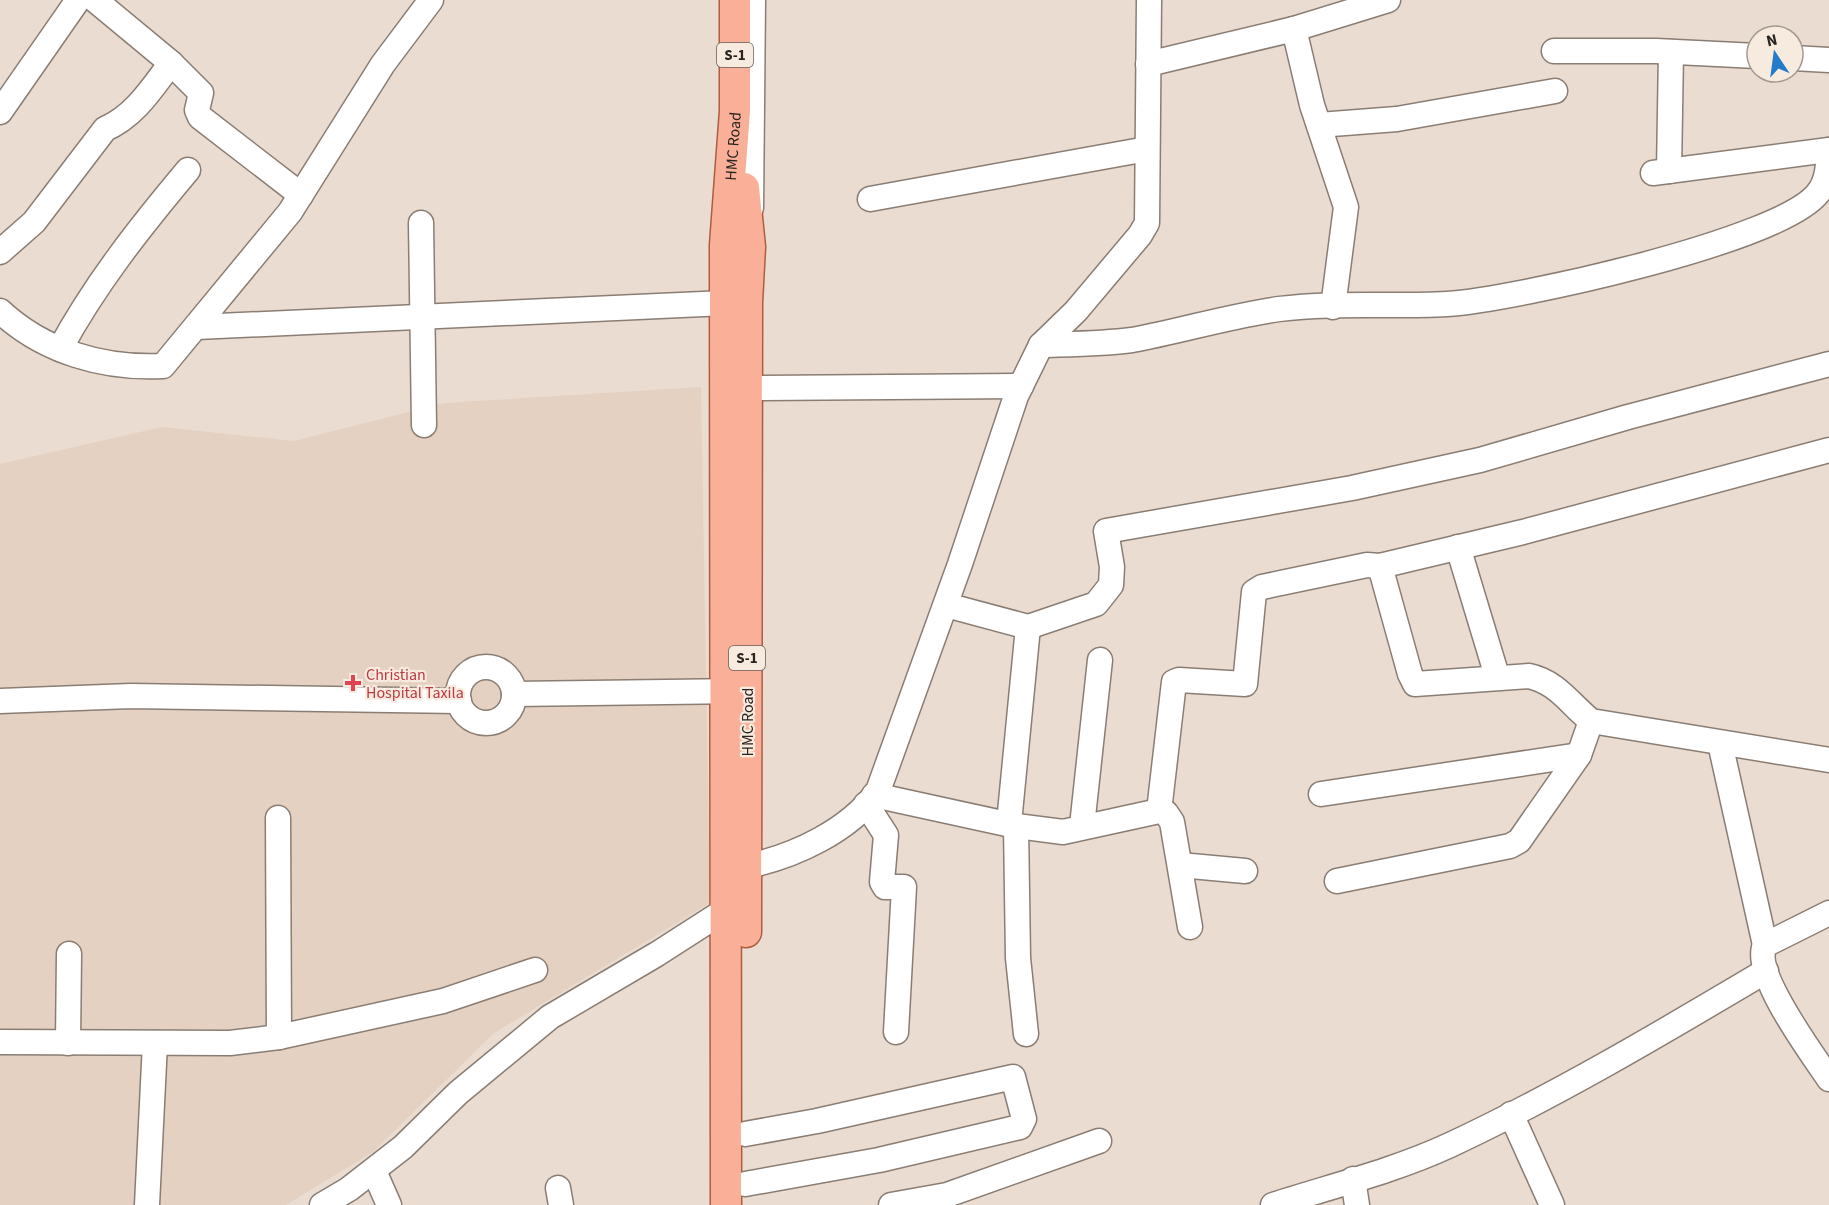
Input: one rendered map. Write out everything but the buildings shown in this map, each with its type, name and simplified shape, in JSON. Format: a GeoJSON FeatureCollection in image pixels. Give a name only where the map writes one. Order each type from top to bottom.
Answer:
{"type":"FeatureCollection","features":[{"type":"Feature","properties":{"kind":"main road","name":"HMC Road"},"geometry":{"type":"LineString","coordinates":[[735,0],[737,246],[747,388],[736,691],[748,866],[736,903],[745,1134],[739,1198]]}},
{"type":"Feature","properties":{"kind":"main road","name":"HMC Road"},"geometry":{"type":"LineString","coordinates":[[737,246],[725,303],[736,691],[739,1198]]}},
{"type":"Feature","properties":{"kind":"street"},"geometry":{"type":"LineString","coordinates":[[0,112],[78,0]]}},
{"type":"Feature","properties":{"kind":"street"},"geometry":{"type":"LineString","coordinates":[[95,0],[171,63],[201,93],[197,111],[200,117],[301,195]]}},
{"type":"Feature","properties":{"kind":"street"},"geometry":{"type":"LineString","coordinates":[[0,311],[21,331],[74,356],[135,368],[164,366],[283,221],[383,64],[431,0]]}},
{"type":"Feature","properties":{"kind":"street"},"geometry":{"type":"LineString","coordinates":[[722,0],[737,246]]}},
{"type":"Feature","properties":{"kind":"street"},"geometry":{"type":"LineString","coordinates":[[737,246],[754,107],[753,0]]}},
{"type":"Feature","properties":{"kind":"street"},"geometry":{"type":"LineString","coordinates":[[748,866],[776,860],[820,839],[870,799],[901,733],[1021,386],[1041,345],[1076,311],[1140,236],[1147,223],[1149,0]]}},
{"type":"Feature","properties":{"kind":"street"},"geometry":{"type":"LineString","coordinates":[[1148,64],[1294,29],[1388,0]]}},
{"type":"Feature","properties":{"kind":"street"},"geometry":{"type":"LineString","coordinates":[[1294,29],[1319,125],[1346,207],[1333,306]]}},
{"type":"Feature","properties":{"kind":"street"},"geometry":{"type":"LineString","coordinates":[[1554,51],[1671,51],[1745,55]]}},
{"type":"Feature","properties":{"kind":"street"},"geometry":{"type":"LineString","coordinates":[[1041,345],[1130,340],[1279,309],[1448,304],[1540,289],[1682,254],[1736,237],[1786,216],[1818,193],[1827,174],[1829,150],[1661,172],[1671,51]]}},
{"type":"Feature","properties":{"kind":"street"},"geometry":{"type":"LineString","coordinates":[[1805,59],[1829,60]]}},
{"type":"Feature","properties":{"kind":"street"},"geometry":{"type":"LineString","coordinates":[[0,252],[33,222],[105,129],[120,123],[133,112],[171,63]]}},
{"type":"Feature","properties":{"kind":"street"},"geometry":{"type":"LineString","coordinates":[[1319,125],[1397,119],[1555,91]]}},
{"type":"Feature","properties":{"kind":"street"},"geometry":{"type":"LineString","coordinates":[[870,199],[1148,149]]}},
{"type":"Feature","properties":{"kind":"street"},"geometry":{"type":"LineString","coordinates":[[60,349],[76,319],[138,229],[188,170]]}},
{"type":"Feature","properties":{"kind":"street"},"geometry":{"type":"LineString","coordinates":[[421,223],[424,425]]}},
{"type":"Feature","properties":{"kind":"street"},"geometry":{"type":"LineString","coordinates":[[197,327],[725,303]]}},
{"type":"Feature","properties":{"kind":"street"},"geometry":{"type":"LineString","coordinates":[[946,604],[1028,627],[1095,604],[1105,594],[1111,585],[1112,567],[1106,531],[1352,488],[1480,460],[1628,417],[1829,364]]}},
{"type":"Feature","properties":{"kind":"street"},"geometry":{"type":"LineString","coordinates":[[747,388],[1021,386]]}},
{"type":"Feature","properties":{"kind":"street"},"geometry":{"type":"LineString","coordinates":[[1159,812],[1174,682],[1179,680],[1245,684],[1254,592],[1262,587],[1367,565],[1380,566],[1829,450]]}},
{"type":"Feature","properties":{"kind":"street"},"geometry":{"type":"LineString","coordinates":[[1458,547],[1497,676]]}},
{"type":"Feature","properties":{"kind":"street"},"geometry":{"type":"LineString","coordinates":[[1380,566],[1410,674],[1415,684],[1497,676],[1541,678],[1567,696],[1591,721],[1829,760]]}},
{"type":"Feature","properties":{"kind":"street"},"geometry":{"type":"LineString","coordinates":[[1026,1034],[1018,958],[1012,824],[1028,627]]}},
{"type":"Feature","properties":{"kind":"street"},"geometry":{"type":"LineString","coordinates":[[1082,826],[1100,660]]}},
{"type":"Feature","properties":{"kind":"street"},"geometry":{"type":"LineString","coordinates":[[487,666],[499,669],[508,676],[514,694],[510,710],[502,718],[491,722],[479,722],[469,717],[459,701],[459,685],[466,675],[476,668],[487,666]]}},
{"type":"Feature","properties":{"kind":"street"},"geometry":{"type":"LineString","coordinates":[[514,694],[736,691]]}},
{"type":"Feature","properties":{"kind":"street"},"geometry":{"type":"LineString","coordinates":[[0,701],[131,696],[459,701]]}},
{"type":"Feature","properties":{"kind":"street"},"geometry":{"type":"LineString","coordinates":[[1337,881],[1510,846],[1518,841],[1578,755],[1591,721]]}},
{"type":"Feature","properties":{"kind":"street"},"geometry":{"type":"LineString","coordinates":[[1720,743],[1765,945]]}},
{"type":"Feature","properties":{"kind":"street"},"geometry":{"type":"LineString","coordinates":[[1321,794],[1578,755]]}},
{"type":"Feature","properties":{"kind":"street"},"geometry":{"type":"LineString","coordinates":[[870,799],[1064,832],[1082,826],[1159,812],[1166,813],[1172,822],[1190,927]]}},
{"type":"Feature","properties":{"kind":"street"},"geometry":{"type":"LineString","coordinates":[[870,799],[885,835],[882,882],[885,887],[904,887],[896,1032]]}},
{"type":"Feature","properties":{"kind":"street"},"geometry":{"type":"LineString","coordinates":[[278,818],[279,1037]]}},
{"type":"Feature","properties":{"kind":"street"},"geometry":{"type":"LineString","coordinates":[[1180,865],[1245,871]]}},
{"type":"Feature","properties":{"kind":"street"},"geometry":{"type":"LineString","coordinates":[[322,1205],[374,1171],[402,1148],[458,1093],[550,1017],[657,954],[736,903]]}},
{"type":"Feature","properties":{"kind":"street"},"geometry":{"type":"LineString","coordinates":[[1829,914],[1765,945],[1762,951],[1766,971],[1787,1014],[1829,1079]]}},
{"type":"Feature","properties":{"kind":"street"},"geometry":{"type":"LineString","coordinates":[[68,1043],[69,954]]}},
{"type":"Feature","properties":{"kind":"street"},"geometry":{"type":"LineString","coordinates":[[0,1042],[230,1043],[279,1037],[443,1001],[535,970]]}},
{"type":"Feature","properties":{"kind":"street"},"geometry":{"type":"LineString","coordinates":[[1273,1205],[1449,1145],[1584,1076],[1766,971]]}},
{"type":"Feature","properties":{"kind":"street"},"geometry":{"type":"LineString","coordinates":[[147,1205],[155,1043]]}},
{"type":"Feature","properties":{"kind":"street"},"geometry":{"type":"LineString","coordinates":[[739,1198],[879,1160],[1020,1127],[1024,1119],[1013,1077],[745,1134]]}},
{"type":"Feature","properties":{"kind":"street"},"geometry":{"type":"LineString","coordinates":[[1511,1114],[1552,1205]]}},
{"type":"Feature","properties":{"kind":"street"},"geometry":{"type":"LineString","coordinates":[[891,1205],[947,1196],[1099,1141]]}},
{"type":"Feature","properties":{"kind":"street"},"geometry":{"type":"LineString","coordinates":[[374,1171],[389,1205]]}},
{"type":"Feature","properties":{"kind":"street"},"geometry":{"type":"LineString","coordinates":[[1353,1179],[1358,1205]]}},
{"type":"Feature","properties":{"kind":"shaded area","name":"Christian Hospital Taxila"},"geometry":{"type":"Polygon","coordinates":[[[701,387],[710,903],[494,1033],[373,1152],[286,1205],[0,1205],[0,464],[162,427],[294,441],[444,403],[701,387]]]}},
{"type":"Feature","properties":{"kind":"place","name":"Christian Hospital Taxila"},"geometry":{"type":"Point","coordinates":[353,683]}}]}
